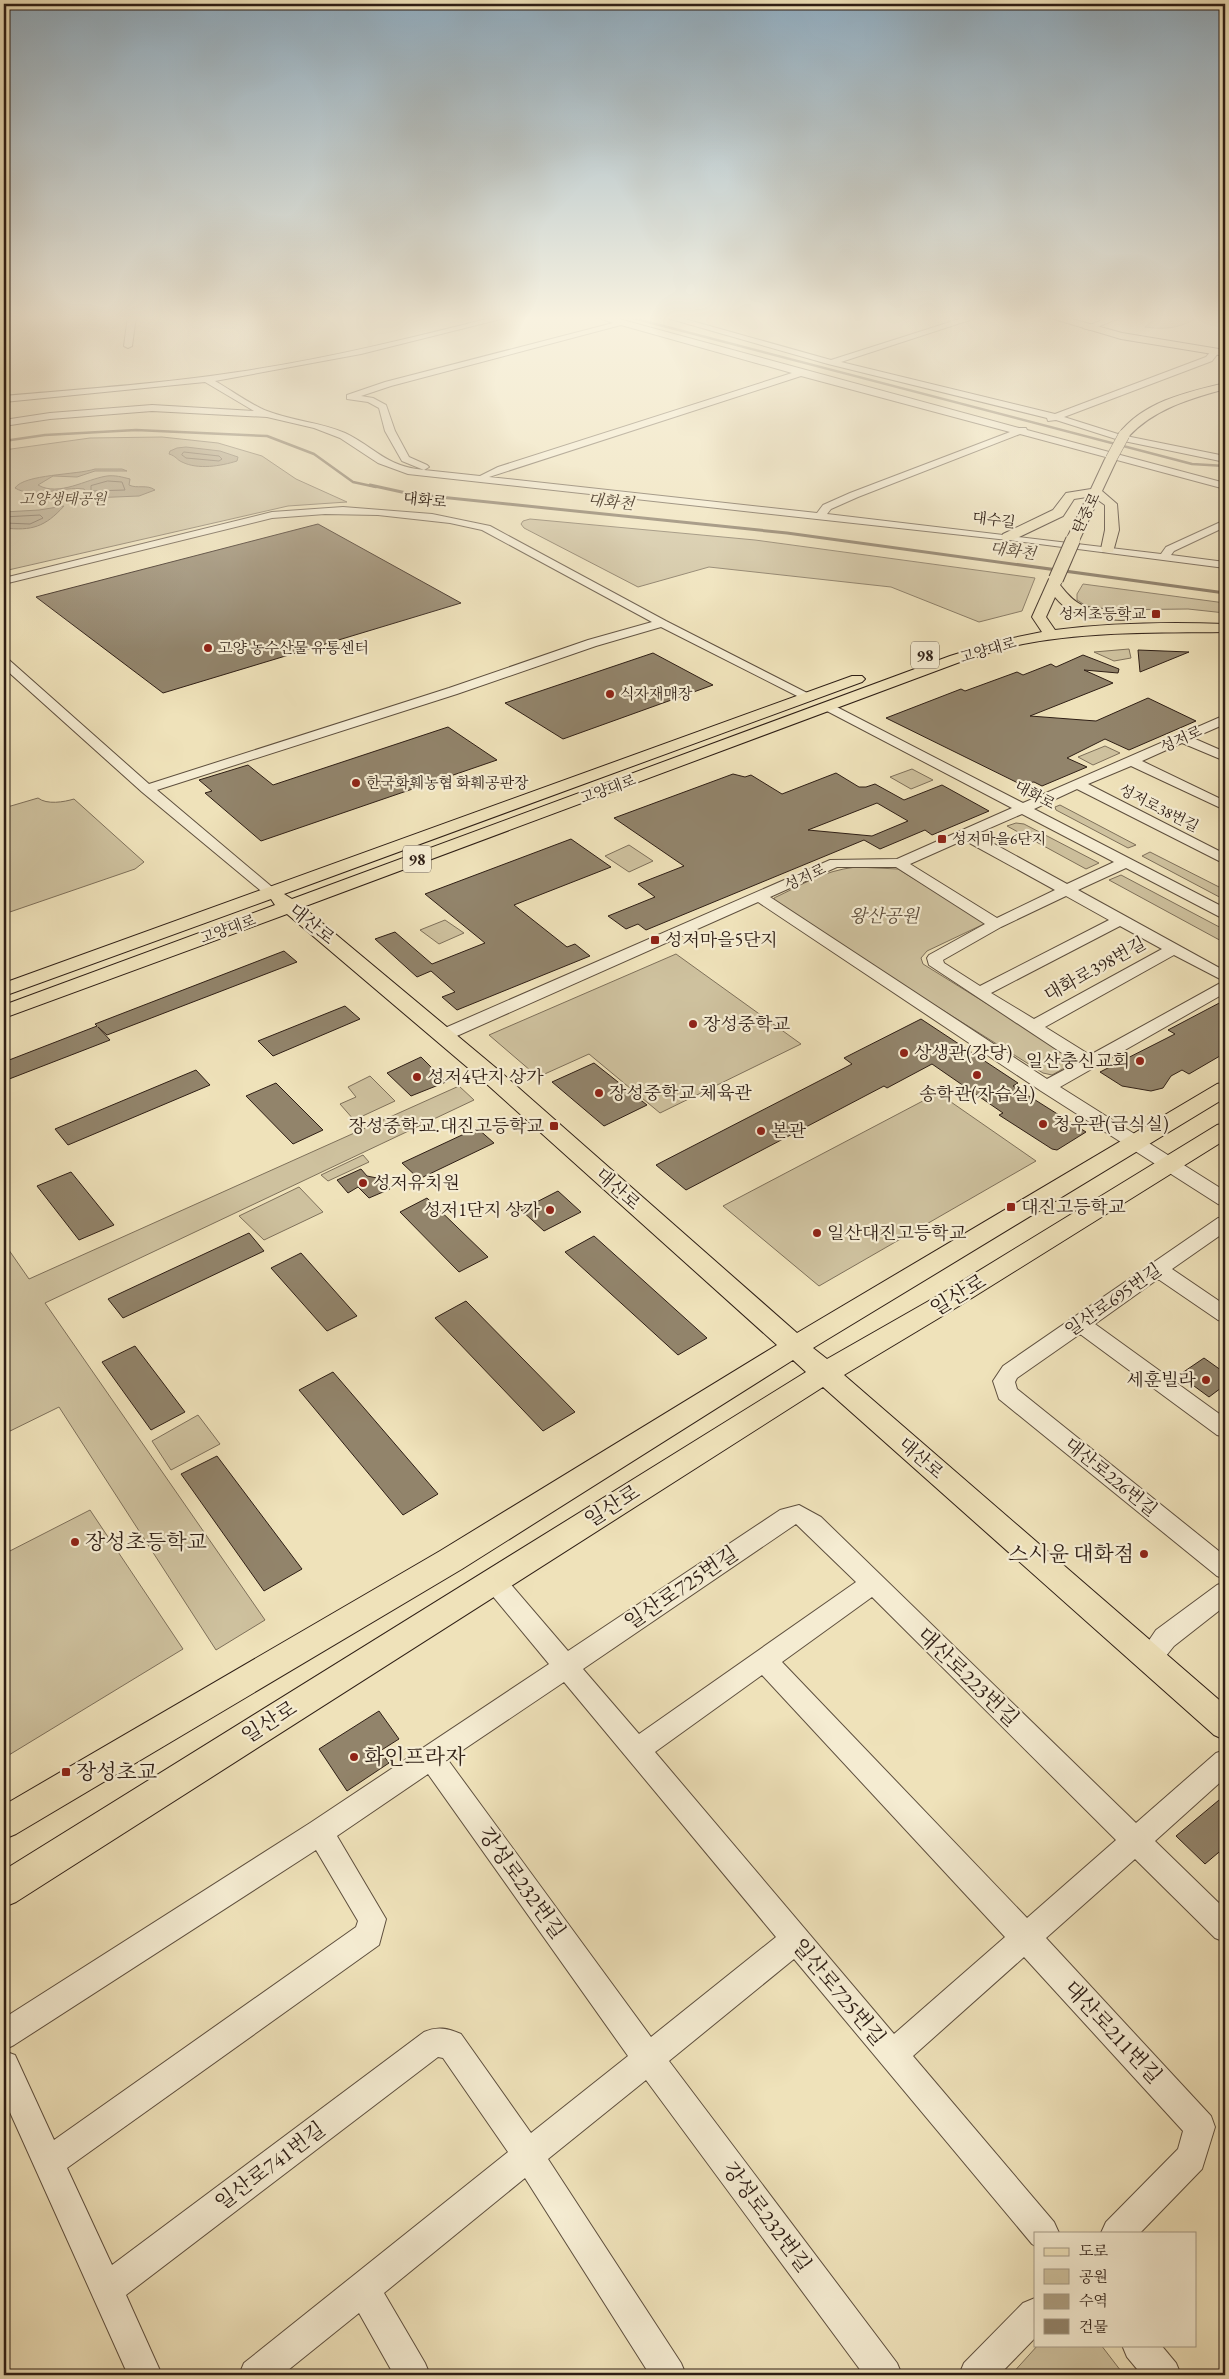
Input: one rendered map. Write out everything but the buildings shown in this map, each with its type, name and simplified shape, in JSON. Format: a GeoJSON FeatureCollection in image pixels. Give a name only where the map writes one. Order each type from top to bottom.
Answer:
{"type":"FeatureCollection","features":[{"type":"Feature","properties":{"kind":"main road"},"geometry":{"type":"LineString","coordinates":[[1121,436],[1131,427]]}},
{"type":"Feature","properties":{"kind":"main road","name":"탄중로"},"geometry":{"type":"LineString","coordinates":[[1055,582],[1121,436]]}},
{"type":"Feature","properties":{"kind":"main road"},"geometry":{"type":"LineString","coordinates":[[1008,537],[1058,513],[1070,496],[1096,492],[1111,504],[1112,530],[1108,549]]}},
{"type":"Feature","properties":{"kind":"main road"},"geometry":{"type":"LineString","coordinates":[[1055,582],[1069,605],[1084,612],[1178,618]]}},
{"type":"Feature","properties":{"kind":"main road"},"geometry":{"type":"LineString","coordinates":[[1048,630],[1039,617],[1055,582]]}},
{"type":"Feature","properties":{"kind":"main road","name":"고양대로"},"geometry":{"type":"LineString","coordinates":[[4,1012],[280,899],[809,696],[938,650],[1048,630],[1178,618],[1225,619]]}},
{"type":"Feature","properties":{"kind":"main road","name":"고양대로"},"geometry":{"type":"LineString","coordinates":[[4,990],[280,899],[829,707],[955,659],[1048,630],[1153,627],[1225,628]]}},
{"type":"Feature","properties":{"kind":"main road","name":"대산로"},"geometry":{"type":"LineString","coordinates":[[280,899],[444,1035],[1225,1725]]}},
{"type":"Feature","properties":{"kind":"main road"},"geometry":{"type":"LineString","coordinates":[[4,1823],[450,1560],[796,1347],[1225,1089]]}},
{"type":"Feature","properties":{"kind":"main road","name":"일산로"},"geometry":{"type":"LineString","coordinates":[[4,1890],[825,1373],[950,1300],[1225,1130]]}},
{"type":"Feature","properties":{"kind":"street","name":"대수길"},"geometry":{"type":"LineString","coordinates":[[320,427],[344,436],[381,461],[408,471],[485,477],[1008,537],[1225,565]]}},
{"type":"Feature","properties":{"kind":"street"},"geometry":{"type":"LineString","coordinates":[[389,427],[405,459],[414,465],[485,477]]}},
{"type":"Feature","properties":{"kind":"street","name":"대수길"},"geometry":{"type":"LineString","coordinates":[[485,477],[637,427]]}},
{"type":"Feature","properties":{"kind":"street"},"geometry":{"type":"LineString","coordinates":[[820,516],[827,507],[854,495],[1029,427]]}},
{"type":"Feature","properties":{"kind":"street"},"geometry":{"type":"LineString","coordinates":[[1046,427],[1225,486]]}},
{"type":"Feature","properties":{"kind":"street"},"geometry":{"type":"LineString","coordinates":[[1058,427],[1121,436],[1225,459]]}},
{"type":"Feature","properties":{"kind":"street","name":"대화로"},"geometry":{"type":"LineString","coordinates":[[4,581],[272,515],[332,509],[464,521],[486,528],[662,623],[809,696]]}},
{"type":"Feature","properties":{"kind":"street"},"geometry":{"type":"LineString","coordinates":[[1165,556],[1170,549],[1225,523]]}},
{"type":"Feature","properties":{"kind":"street"},"geometry":{"type":"LineString","coordinates":[[147,789],[453,691],[592,643],[662,623]]}},
{"type":"Feature","properties":{"kind":"street","name":"대산로"},"geometry":{"type":"LineString","coordinates":[[4,662],[147,789],[280,899]]}},
{"type":"Feature","properties":{"kind":"street","name":"대화로"},"geometry":{"type":"LineString","coordinates":[[829,707],[1225,914]]}},
{"type":"Feature","properties":{"kind":"street","name":"성저로"},"geometry":{"type":"LineString","coordinates":[[444,1035],[835,863],[899,863],[1225,719]]}},
{"type":"Feature","properties":{"kind":"street"},"geometry":{"type":"LineString","coordinates":[[1183,738],[1225,756]]}},
{"type":"Feature","properties":{"kind":"street"},"geometry":{"type":"LineString","coordinates":[[1132,761],[1225,806]]}},
{"type":"Feature","properties":{"kind":"street","name":"성저로38번길"},"geometry":{"type":"LineString","coordinates":[[1079,785],[1225,860]]}},
{"type":"Feature","properties":{"kind":"street","name":"대화로398번길"},"geometry":{"type":"LineString","coordinates":[[966,835],[1225,977]]}},
{"type":"Feature","properties":{"kind":"street","name":"대화로398번길"},"geometry":{"type":"LineString","coordinates":[[1090,1062],[937,965],[935,958],[996,924],[1126,862]]}},
{"type":"Feature","properties":{"kind":"street"},"geometry":{"type":"LineString","coordinates":[[899,863],[996,924]]}},
{"type":"Feature","properties":{"kind":"street"},"geometry":{"type":"LineString","coordinates":[[760,897],[1047,1087],[1225,1200]]}},
{"type":"Feature","properties":{"kind":"street","name":"대화로398번길"},"geometry":{"type":"LineString","coordinates":[[980,992],[1122,919]]}},
{"type":"Feature","properties":{"kind":"street","name":"대화로398번길"},"geometry":{"type":"LineString","coordinates":[[1034,1026],[1175,948]]}},
{"type":"Feature","properties":{"kind":"street"},"geometry":{"type":"LineString","coordinates":[[1047,1087],[1225,986]]}},
{"type":"Feature","properties":{"kind":"street","name":"일산로695번길"},"geometry":{"type":"LineString","coordinates":[[1004,1381],[1010,1372],[1225,1222]]}},
{"type":"Feature","properties":{"kind":"street"},"geometry":{"type":"LineString","coordinates":[[1157,1269],[1225,1316]]}},
{"type":"Feature","properties":{"kind":"street"},"geometry":{"type":"LineString","coordinates":[[1079,1323],[1225,1429]]}},
{"type":"Feature","properties":{"kind":"street","name":"대산로226번길"},"geometry":{"type":"LineString","coordinates":[[1004,1381],[1007,1393],[1225,1569]]}},
{"type":"Feature","properties":{"kind":"street","name":"일산로725번길"},"geometry":{"type":"LineString","coordinates":[[328,1826],[788,1517],[799,1514]]}},
{"type":"Feature","properties":{"kind":"street","name":"대산로223번길"},"geometry":{"type":"LineString","coordinates":[[799,1514],[813,1524],[872,1584],[1137,1840]]}},
{"type":"Feature","properties":{"kind":"street","name":"일산로725번길"},"geometry":{"type":"LineString","coordinates":[[494,1581],[1042,2232]]}},
{"type":"Feature","properties":{"kind":"street"},"geometry":{"type":"LineString","coordinates":[[637,1750],[763,1659],[872,1584]]}},
{"type":"Feature","properties":{"kind":"street"},"geometry":{"type":"LineString","coordinates":[[1149,1658],[1165,1638],[1225,1592]]}},
{"type":"Feature","properties":{"kind":"street"},"geometry":{"type":"LineString","coordinates":[[763,1659],[1026,1938]]}},
{"type":"Feature","properties":{"kind":"street","name":"강성로232번길"},"geometry":{"type":"LineString","coordinates":[[430,1756],[648,2058],[885,2375]]}},
{"type":"Feature","properties":{"kind":"street"},"geometry":{"type":"LineString","coordinates":[[892,2055],[1225,1762]]}},
{"type":"Feature","properties":{"kind":"street"},"geometry":{"type":"LineString","coordinates":[[4,2035],[328,1826],[372,1919],[369,1935],[48,2163]]}},
{"type":"Feature","properties":{"kind":"street"},"geometry":{"type":"LineString","coordinates":[[1137,1840],[1225,1928]]}},
{"type":"Feature","properties":{"kind":"street","name":"대산로211번길"},"geometry":{"type":"LineString","coordinates":[[1026,1938],[1200,2127],[1191,2158],[1118,2232]]}},
{"type":"Feature","properties":{"kind":"street"},"geometry":{"type":"LineString","coordinates":[[256,2375],[795,1940]]}},
{"type":"Feature","properties":{"kind":"street"},"geometry":{"type":"LineString","coordinates":[[434,2042],[451,2044],[528,2155],[669,2375]]}},
{"type":"Feature","properties":{"kind":"street","name":"일산로741번길"},"geometry":{"type":"LineString","coordinates":[[106,2290],[434,2042]]}},
{"type":"Feature","properties":{"kind":"street"},"geometry":{"type":"LineString","coordinates":[[4,2066],[145,2375]]}},
{"type":"Feature","properties":{"kind":"street"},"geometry":{"type":"LineString","coordinates":[[364,2288],[413,2375]]}},
{"type":"Feature","properties":{"kind":"street"},"geometry":{"type":"LineString","coordinates":[[976,2375],[1034,2316]]}},
{"type":"Feature","properties":{"kind":"street"},"geometry":{"type":"LineString","coordinates":[[1140,2346],[1164,2375]]}},
{"type":"Feature","properties":{"kind":"green space","name":"고양생태공원"},"geometry":{"type":"Polygon","coordinates":[[[162,437],[218,443],[262,456],[296,479],[347,502],[288,506],[4,571],[4,450],[90,438],[162,437]]]}},
{"type":"Feature","properties":{"kind":"green space"},"geometry":{"type":"Polygon","coordinates":[[[530,519],[755,540],[1035,578],[1022,611],[979,622],[891,587],[709,567],[638,587],[524,528],[521,524],[523,521],[530,519]]]}},
{"type":"Feature","properties":{"kind":"green space"},"geometry":{"type":"Polygon","coordinates":[[[1083,584],[1225,603],[1225,613],[1188,609],[1097,610],[1077,600],[1077,594],[1083,584]]]}},
{"type":"Feature","properties":{"kind":"green space"},"geometry":{"type":"Polygon","coordinates":[[[1129,649],[1131,658],[1114,661],[1094,652],[1129,649]]]}},
{"type":"Feature","properties":{"kind":"green space"},"geometry":{"type":"Polygon","coordinates":[[[1105,746],[1120,753],[1093,765],[1078,757],[1105,746]]]}},
{"type":"Feature","properties":{"kind":"green space"},"geometry":{"type":"Polygon","coordinates":[[[912,769],[933,780],[911,789],[890,777],[912,769]]]}},
{"type":"Feature","properties":{"kind":"green space"},"geometry":{"type":"Polygon","coordinates":[[[38,798],[46,802],[61,802],[74,799],[144,862],[135,869],[4,914],[4,808],[38,798]]]}},
{"type":"Feature","properties":{"kind":"green space"},"geometry":{"type":"Polygon","coordinates":[[[1060,805],[1136,845],[1128,848],[1056,810],[1055,807],[1060,805]]]}},
{"type":"Feature","properties":{"kind":"green space"},"geometry":{"type":"Polygon","coordinates":[[[1016,823],[1024,824],[1099,863],[1086,869],[1007,826],[1016,823]]]}},
{"type":"Feature","properties":{"kind":"green space"},"geometry":{"type":"Polygon","coordinates":[[[629,845],[653,861],[629,872],[605,856],[629,845]]]}},
{"type":"Feature","properties":{"kind":"green space"},"geometry":{"type":"Polygon","coordinates":[[[1150,852],[1225,890],[1225,900],[1142,856],[1150,852]]]}},
{"type":"Feature","properties":{"kind":"green space","name":"왕산공원"},"geometry":{"type":"Polygon","coordinates":[[[856,867],[898,869],[986,923],[927,951],[921,958],[923,964],[1066,1053],[1070,1057],[1068,1066],[1052,1075],[1043,1073],[775,905],[774,898],[804,883],[823,875],[856,867]]]}},
{"type":"Feature","properties":{"kind":"green space"},"geometry":{"type":"Polygon","coordinates":[[[1121,875],[1225,930],[1225,943],[1109,880],[1121,875]]]}},
{"type":"Feature","properties":{"kind":"green space"},"geometry":{"type":"Polygon","coordinates":[[[445,920],[464,933],[439,944],[420,930],[445,920]]]}},
{"type":"Feature","properties":{"kind":"green space"},"geometry":{"type":"Polygon","coordinates":[[[676,954],[801,1044],[660,1113],[589,1054],[538,1077],[489,1035],[676,954]]]}},
{"type":"Feature","properties":{"kind":"green space"},"geometry":{"type":"Polygon","coordinates":[[[370,1076],[395,1101],[354,1120],[340,1104],[356,1097],[348,1087],[370,1076]]]}},
{"type":"Feature","properties":{"kind":"green space"},"geometry":{"type":"Polygon","coordinates":[[[459,1086],[474,1100],[45,1303],[265,1620],[216,1650],[59,1407],[4,1434],[4,1243],[29,1279],[459,1086]]]}},
{"type":"Feature","properties":{"kind":"green space"},"geometry":{"type":"Polygon","coordinates":[[[938,1093],[1036,1161],[819,1286],[723,1206],[938,1093]]]}},
{"type":"Feature","properties":{"kind":"green space"},"geometry":{"type":"Polygon","coordinates":[[[363,1155],[369,1162],[328,1181],[321,1175],[363,1155]]]}},
{"type":"Feature","properties":{"kind":"green space"},"geometry":{"type":"Polygon","coordinates":[[[299,1187],[323,1212],[264,1240],[239,1216],[299,1187]]]}},
{"type":"Feature","properties":{"kind":"green space"},"geometry":{"type":"Polygon","coordinates":[[[198,1415],[220,1444],[171,1470],[152,1441],[198,1415]]]}},
{"type":"Feature","properties":{"kind":"green space"},"geometry":{"type":"Polygon","coordinates":[[[90,1510],[183,1649],[4,1758],[4,1554],[90,1510]]]}},
{"type":"Feature","properties":{"kind":"green space"},"geometry":{"type":"Polygon","coordinates":[[[1037,2346],[1102,2346],[1124,2375],[1011,2375],[1037,2346]]]}},
{"type":"Feature","properties":{"kind":"water"},"geometry":{"type":"Polygon","coordinates":[[[186,447],[220,451],[238,457],[237,461],[231,463],[202,467],[180,461],[169,454],[170,451],[177,448],[186,447]]]}},
{"type":"Feature","properties":{"kind":"water"},"geometry":{"type":"Polygon","coordinates":[[[95,469],[122,469],[127,471],[95,471],[77,477],[53,476],[38,485],[46,488],[64,488],[107,476],[118,476],[130,479],[129,485],[149,487],[155,490],[139,496],[91,498],[84,496],[86,492],[84,489],[30,492],[15,488],[20,483],[40,477],[95,469]]]}},
{"type":"Feature","properties":{"kind":"water"},"geometry":{"type":"Polygon","coordinates":[[[64,506],[51,519],[37,526],[23,529],[4,528],[4,512],[64,506]]]}},
{"type":"Feature","properties":{"kind":"waterway"},"geometry":{"type":"LineString","coordinates":[[1050,427],[1192,464],[1225,466]]}},
{"type":"Feature","properties":{"kind":"waterway","name":"대화천"},"geometry":{"type":"LineString","coordinates":[[4,441],[45,435],[136,430],[267,436],[314,454],[353,482],[376,487]]}},
{"type":"Feature","properties":{"kind":"waterway","name":"대화천"},"geometry":{"type":"LineString","coordinates":[[370,485],[411,494],[787,533],[1225,593]]}},
{"type":"Feature","properties":{"kind":"place","name":"성저초등학교"},"geometry":{"type":"Point","coordinates":[1156,614]}},
{"type":"Feature","properties":{"kind":"place","name":"고양 농수산물 유통센터"},"geometry":{"type":"Point","coordinates":[208,648]}},
{"type":"Feature","properties":{"kind":"place","name":"식자재매장"},"geometry":{"type":"Point","coordinates":[610,694]}},
{"type":"Feature","properties":{"kind":"place","name":"한국화훼농협 화훼공판장"},"geometry":{"type":"Point","coordinates":[356,783]}},
{"type":"Feature","properties":{"kind":"place","name":"성저마을6단지"},"geometry":{"type":"Point","coordinates":[942,839]}},
{"type":"Feature","properties":{"kind":"place","name":"성저마을5단지"},"geometry":{"type":"Point","coordinates":[655,940]}},
{"type":"Feature","properties":{"kind":"place","name":"장성중학교"},"geometry":{"type":"Point","coordinates":[693,1024]}},
{"type":"Feature","properties":{"kind":"place","name":"상생관(강당)"},"geometry":{"type":"Point","coordinates":[904,1053]}},
{"type":"Feature","properties":{"kind":"place","name":"일산충신교회"},"geometry":{"type":"Point","coordinates":[1140,1061]}},
{"type":"Feature","properties":{"kind":"place","name":"송학관(자습실)"},"geometry":{"type":"Point","coordinates":[977,1075]}},
{"type":"Feature","properties":{"kind":"place","name":"성저4단지 상가"},"geometry":{"type":"Point","coordinates":[417,1077]}},
{"type":"Feature","properties":{"kind":"place","name":"장성중학교 체육관"},"geometry":{"type":"Point","coordinates":[599,1093]}},
{"type":"Feature","properties":{"kind":"place","name":"청우관(급식실)"},"geometry":{"type":"Point","coordinates":[1043,1124]}},
{"type":"Feature","properties":{"kind":"place","name":"장성중학교.대진고등학교"},"geometry":{"type":"Point","coordinates":[554,1126]}},
{"type":"Feature","properties":{"kind":"place","name":"본관"},"geometry":{"type":"Point","coordinates":[761,1131]}},
{"type":"Feature","properties":{"kind":"place","name":"성저유치원"},"geometry":{"type":"Point","coordinates":[363,1183]}},
{"type":"Feature","properties":{"kind":"place","name":"대진고등학교"},"geometry":{"type":"Point","coordinates":[1011,1207]}},
{"type":"Feature","properties":{"kind":"place","name":"성저1단지 상가"},"geometry":{"type":"Point","coordinates":[550,1210]}},
{"type":"Feature","properties":{"kind":"place","name":"일산대진고등학교"},"geometry":{"type":"Point","coordinates":[817,1233]}},
{"type":"Feature","properties":{"kind":"place","name":"세훈빌라"},"geometry":{"type":"Point","coordinates":[1206,1380]}},
{"type":"Feature","properties":{"kind":"place","name":"장성초등학교"},"geometry":{"type":"Point","coordinates":[75,1542]}},
{"type":"Feature","properties":{"kind":"place","name":"스시윤 대화점"},"geometry":{"type":"Point","coordinates":[1144,1554]}},
{"type":"Feature","properties":{"kind":"place","name":"화인프라자"},"geometry":{"type":"Point","coordinates":[354,1757]}},
{"type":"Feature","properties":{"kind":"place","name":"장성초교"},"geometry":{"type":"Point","coordinates":[66,1772]}}]}
